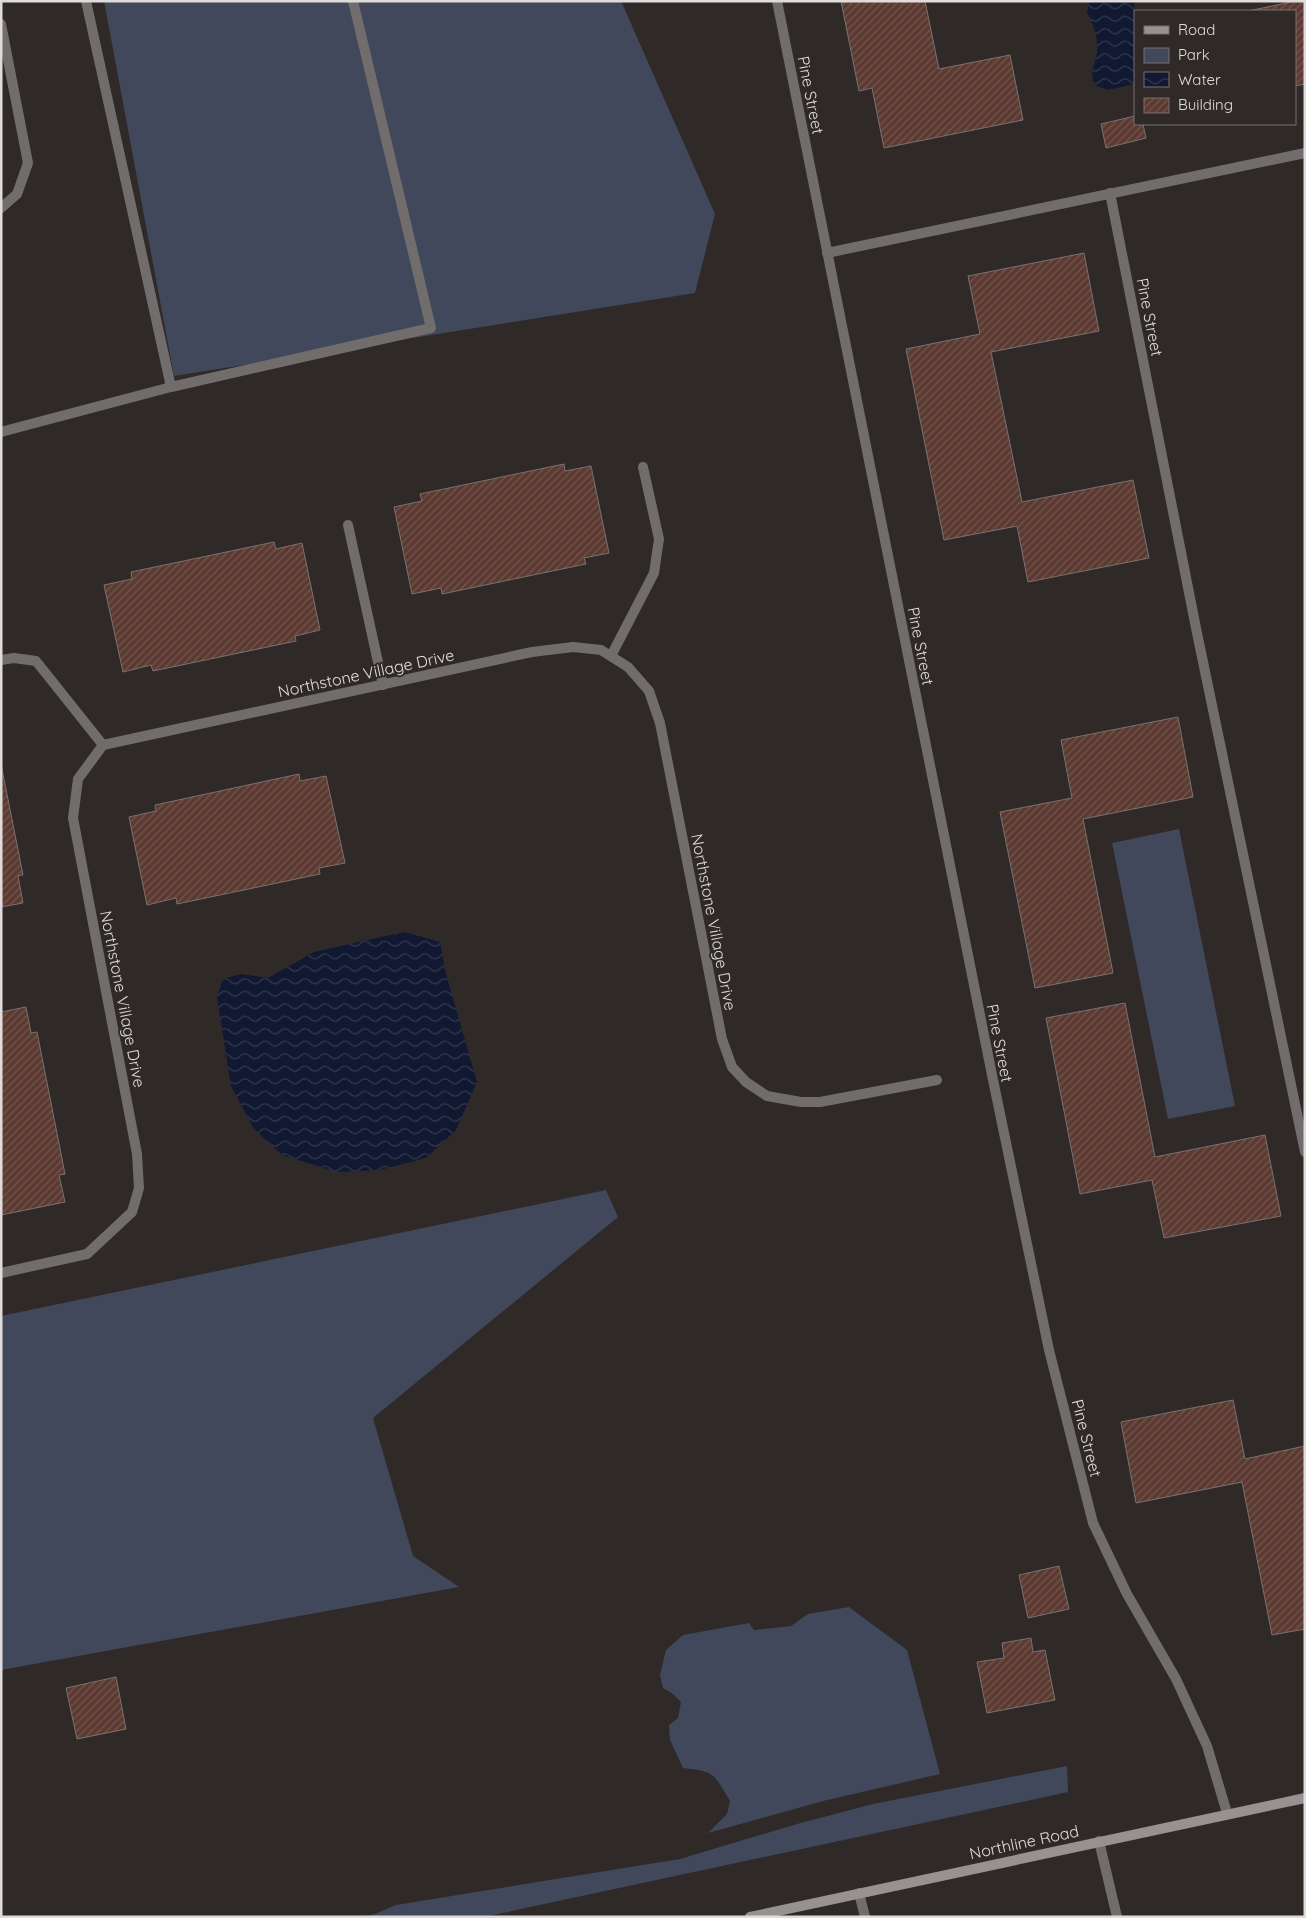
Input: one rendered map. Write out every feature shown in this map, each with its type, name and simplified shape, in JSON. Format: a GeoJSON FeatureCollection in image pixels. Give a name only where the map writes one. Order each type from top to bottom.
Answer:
{"type":"FeatureCollection","features":[{"type":"Feature","properties":{"kind":"main road","name":"Northline Road"},"geometry":{"type":"LineString","coordinates":[[750,1917],[1227,1813],[1305,1798]]}},
{"type":"Feature","properties":{"kind":"street"},"geometry":{"type":"LineString","coordinates":[[86,1],[171,387]]}},
{"type":"Feature","properties":{"kind":"street"},"geometry":{"type":"LineString","coordinates":[[1,432],[171,387],[432,328],[353,1]]}},
{"type":"Feature","properties":{"kind":"street","name":"Pine Street"},"geometry":{"type":"LineString","coordinates":[[777,1],[992,1075],[1049,1350],[1093,1523],[1127,1594],[1176,1679],[1207,1746],[1227,1813]]}},
{"type":"Feature","properties":{"kind":"street"},"geometry":{"type":"LineString","coordinates":[[1,24],[28,163],[17,194],[1,208]]}},
{"type":"Feature","properties":{"kind":"street"},"geometry":{"type":"LineString","coordinates":[[827,253],[1305,153]]}},
{"type":"Feature","properties":{"kind":"street","name":"Pine Street"},"geometry":{"type":"LineString","coordinates":[[1110,193],[1195,623],[1305,1152]]}},
{"type":"Feature","properties":{"kind":"street"},"geometry":{"type":"LineString","coordinates":[[611,656],[654,573],[659,539],[643,467]]}},
{"type":"Feature","properties":{"kind":"street"},"geometry":{"type":"LineString","coordinates":[[348,524],[382,685]]}},
{"type":"Feature","properties":{"kind":"street","name":"Northstone Village Drive"},"geometry":{"type":"LineString","coordinates":[[1,1273],[87,1254],[132,1212],[139,1188],[138,1154],[73,818],[78,779],[103,745],[532,652],[573,647],[601,650],[628,667],[648,691],[660,723],[722,1039],[732,1067],[746,1082],[767,1096],[801,1102],[820,1102],[937,1080]]}},
{"type":"Feature","properties":{"kind":"street"},"geometry":{"type":"LineString","coordinates":[[1,660],[14,658],[36,661],[103,745]]}},
{"type":"Feature","properties":{"kind":"street"},"geometry":{"type":"LineString","coordinates":[[1099,1841],[1117,1917]]}},
{"type":"Feature","properties":{"kind":"street"},"geometry":{"type":"LineString","coordinates":[[859,1893],[864,1917]]}},
{"type":"Feature","properties":{"kind":"green space"},"geometry":{"type":"Polygon","coordinates":[[[104,1],[621,1],[715,214],[695,293],[174,376],[104,1]]]}},
{"type":"Feature","properties":{"kind":"green space"},"geometry":{"type":"Polygon","coordinates":[[[1179,829],[1235,1106],[1168,1119],[1112,843],[1179,829]]]}},
{"type":"Feature","properties":{"kind":"green space"},"geometry":{"type":"Polygon","coordinates":[[[606,1190],[618,1217],[373,1418],[413,1556],[459,1587],[1,1670],[1,1316],[606,1190]]]}},
{"type":"Feature","properties":{"kind":"green space"},"geometry":{"type":"Polygon","coordinates":[[[849,1607],[907,1650],[940,1774],[823,1801],[708,1833],[727,1814],[730,1801],[712,1775],[702,1771],[683,1768],[670,1740],[669,1725],[678,1718],[681,1702],[663,1688],[660,1675],[666,1650],[683,1635],[749,1623],[754,1630],[791,1626],[808,1614],[849,1607]]]}},
{"type":"Feature","properties":{"kind":"green space"},"geometry":{"type":"Polygon","coordinates":[[[1067,1766],[1068,1792],[484,1917],[362,1917],[396,1905],[680,1859],[797,1824],[873,1804],[1067,1766]]]}},
{"type":"Feature","properties":{"kind":"water"},"geometry":{"type":"Polygon","coordinates":[[[1090,1],[1132,1],[1134,3],[1134,84],[1108,90],[1094,85],[1092,72],[1097,52],[1097,40],[1087,12],[1090,1]]]}},
{"type":"Feature","properties":{"kind":"water"},"geometry":{"type":"Polygon","coordinates":[[[404,932],[440,942],[446,974],[477,1082],[456,1130],[426,1158],[380,1170],[337,1172],[282,1155],[254,1129],[231,1086],[217,997],[223,979],[241,974],[268,978],[314,952],[404,932]]]}},
{"type":"Feature","properties":{"kind":"building"},"geometry":{"type":"Polygon","coordinates":[[[841,1],[925,1],[939,69],[1010,55],[1023,120],[884,148],[872,88],[859,91],[841,1]]]}},
{"type":"Feature","properties":{"kind":"building"},"geometry":{"type":"Polygon","coordinates":[[[1296,1],[1305,1],[1305,84],[1296,86],[1296,10],[1253,10],[1296,1]]]}},
{"type":"Feature","properties":{"kind":"building"},"geometry":{"type":"Polygon","coordinates":[[[1134,116],[1134,125],[1143,125],[1146,138],[1106,148],[1101,124],[1134,116]]]}},
{"type":"Feature","properties":{"kind":"building"},"geometry":{"type":"Polygon","coordinates":[[[1084,253],[1099,331],[991,352],[1022,502],[1133,480],[1149,558],[1028,582],[1017,526],[944,540],[906,349],[980,334],[968,276],[1084,253]]]}},
{"type":"Feature","properties":{"kind":"building"},"geometry":{"type":"Polygon","coordinates":[[[564,464],[565,471],[591,466],[609,553],[584,558],[586,564],[442,594],[441,588],[412,594],[394,507],[422,501],[420,494],[564,464]]]}},
{"type":"Feature","properties":{"kind":"building"},"geometry":{"type":"Polygon","coordinates":[[[274,542],[276,549],[302,543],[320,630],[295,636],[296,641],[153,671],[151,665],[123,672],[104,585],[132,579],[131,572],[274,542]]]}},
{"type":"Feature","properties":{"kind":"building"},"geometry":{"type":"Polygon","coordinates":[[[1178,717],[1193,797],[1083,819],[1113,973],[1035,988],[1000,812],[1072,798],[1061,740],[1178,717]]]}},
{"type":"Feature","properties":{"kind":"building"},"geometry":{"type":"Polygon","coordinates":[[[1,764],[23,875],[18,876],[23,903],[1,907],[1,764]]]}},
{"type":"Feature","properties":{"kind":"building"},"geometry":{"type":"Polygon","coordinates":[[[299,774],[300,781],[326,776],[345,863],[319,868],[320,874],[177,904],[176,898],[147,905],[129,817],[156,811],[155,805],[299,774]]]}},
{"type":"Feature","properties":{"kind":"building"},"geometry":{"type":"Polygon","coordinates":[[[1125,1003],[1155,1157],[1265,1135],[1281,1216],[1164,1238],[1152,1180],[1080,1194],[1046,1018],[1125,1003]]]}},
{"type":"Feature","properties":{"kind":"building"},"geometry":{"type":"Polygon","coordinates":[[[26,1007],[31,1033],[37,1032],[65,1174],[59,1175],[65,1202],[1,1215],[1,1012],[26,1007]]]}},
{"type":"Feature","properties":{"kind":"building"},"geometry":{"type":"Polygon","coordinates":[[[1233,1400],[1245,1459],[1305,1446],[1305,1629],[1272,1635],[1242,1482],[1136,1503],[1121,1422],[1233,1400]]]}},
{"type":"Feature","properties":{"kind":"building"},"geometry":{"type":"Polygon","coordinates":[[[1059,1566],[1069,1609],[1028,1618],[1019,1575],[1059,1566]]]}},
{"type":"Feature","properties":{"kind":"building"},"geometry":{"type":"Polygon","coordinates":[[[1031,1638],[1033,1652],[1045,1650],[1055,1700],[987,1713],[977,1662],[1004,1658],[1002,1643],[1031,1638]]]}},
{"type":"Feature","properties":{"kind":"building"},"geometry":{"type":"Polygon","coordinates":[[[116,1677],[126,1729],[77,1739],[66,1688],[116,1677]]]}}]}
